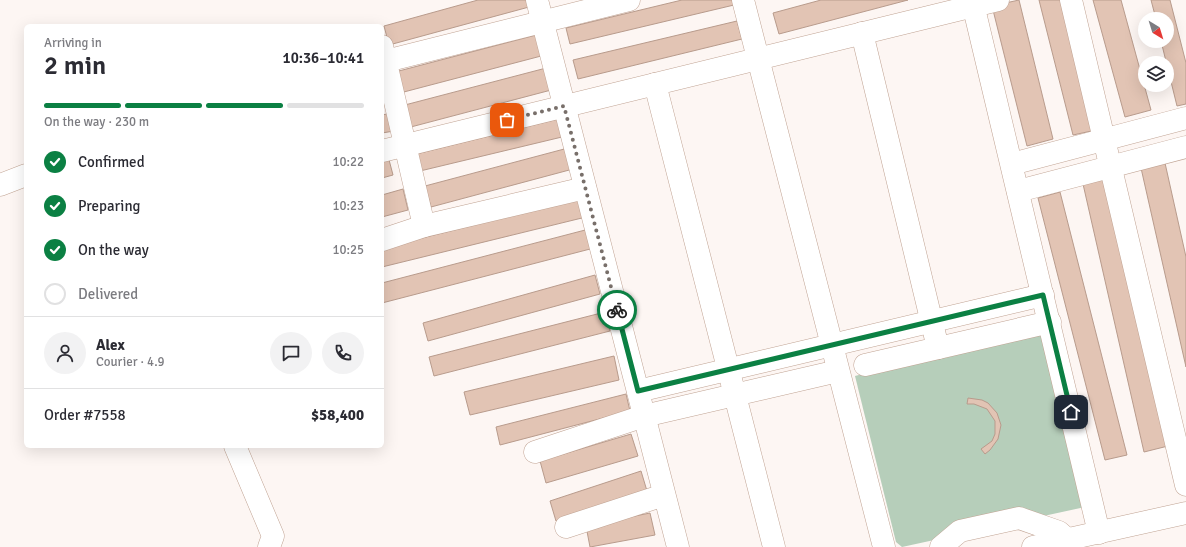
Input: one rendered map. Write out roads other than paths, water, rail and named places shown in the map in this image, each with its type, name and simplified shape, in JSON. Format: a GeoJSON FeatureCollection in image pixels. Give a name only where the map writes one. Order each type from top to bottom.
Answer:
{"type":"FeatureCollection","features":[{"type":"Feature","properties":{"kind":"street"},"geometry":{"type":"LineString","coordinates":[[537,0],[678,547]]}},
{"type":"Feature","properties":{"kind":"street"},"geometry":{"type":"LineString","coordinates":[[384,57],[629,0]]}},
{"type":"Feature","properties":{"kind":"street"},"geometry":{"type":"LineString","coordinates":[[743,0],[884,547]]}},
{"type":"Feature","properties":{"kind":"street"},"geometry":{"type":"LineString","coordinates":[[384,150],[862,33],[973,3],[998,0]]}},
{"type":"Feature","properties":{"kind":"street"},"geometry":{"type":"LineString","coordinates":[[1070,0],[1186,485]]}},
{"type":"Feature","properties":{"kind":"street"},"geometry":{"type":"LineString","coordinates":[[973,3],[1099,533]]}},
{"type":"Feature","properties":{"kind":"street"},"geometry":{"type":"LineString","coordinates":[[862,33],[933,321],[938,348]]}},
{"type":"Feature","properties":{"kind":"street"},"geometry":{"type":"LineString","coordinates":[[384,61],[424,226]]}},
{"type":"Feature","properties":{"kind":"street"},"geometry":{"type":"LineString","coordinates":[[655,84],[774,547]]}},
{"type":"Feature","properties":{"kind":"street"},"geometry":{"type":"LineString","coordinates":[[1012,164],[1186,118]]}},
{"type":"Feature","properties":{"kind":"street"},"geometry":{"type":"LineString","coordinates":[[1018,191],[1186,147]]}},
{"type":"Feature","properties":{"kind":"street"},"geometry":{"type":"LineString","coordinates":[[0,185],[24,176]]}},
{"type":"Feature","properties":{"kind":"street"},"geometry":{"type":"LineString","coordinates":[[384,239],[424,226],[586,188]]}},
{"type":"Feature","properties":{"kind":"street"},"geometry":{"type":"LineString","coordinates":[[638,391],[1043,295]]}},
{"type":"Feature","properties":{"kind":"street"},"geometry":{"type":"LineString","coordinates":[[865,365],[1050,322]]}},
{"type":"Feature","properties":{"kind":"street"},"geometry":{"type":"LineString","coordinates":[[535,452],[644,416],[838,371]]}},
{"type":"Feature","properties":{"kind":"street"},"geometry":{"type":"LineString","coordinates":[[236,448],[273,536],[268,547]]}},
{"type":"Feature","properties":{"kind":"street"},"geometry":{"type":"LineString","coordinates":[[566,527],[664,495]]}},
{"type":"Feature","properties":{"kind":"street"},"geometry":{"type":"LineString","coordinates":[[1033,547],[1186,513]]}},
{"type":"Feature","properties":{"kind":"street"},"geometry":{"type":"LineString","coordinates":[[940,547],[960,531],[1019,518],[1059,532],[1068,540]]}}]}
